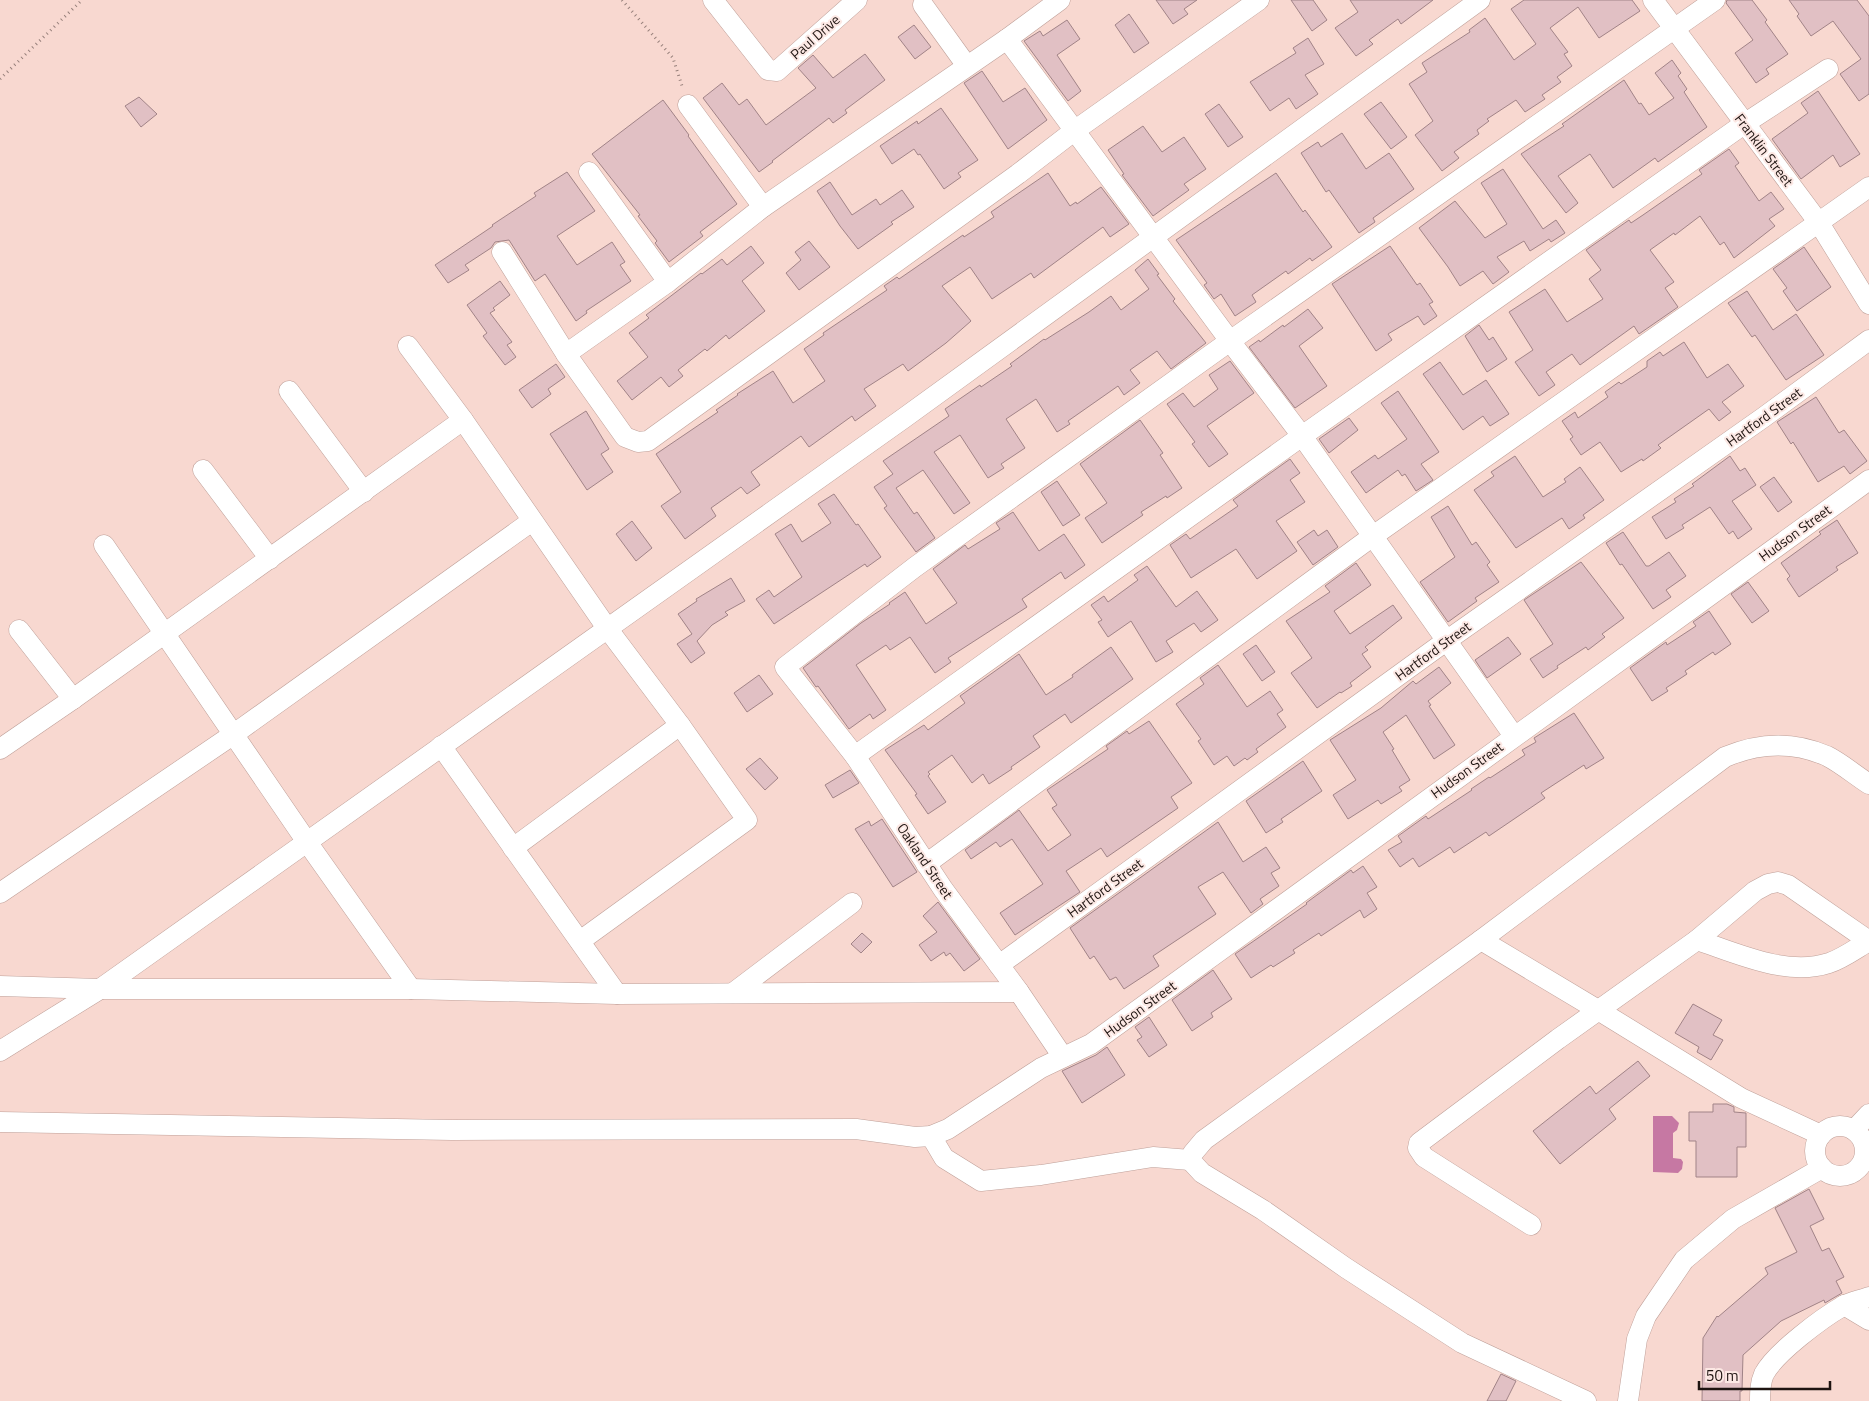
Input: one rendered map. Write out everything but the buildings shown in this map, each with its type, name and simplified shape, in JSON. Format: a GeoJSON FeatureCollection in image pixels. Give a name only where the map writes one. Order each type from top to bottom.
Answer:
{"type":"FeatureCollection","features":[{"type":"Feature","properties":{"kind":"street","name":"Paul Drive"},"geometry":{"type":"LineString","coordinates":[[723,4],[768,70],[776,71],[857,0]]}},
{"type":"Feature","properties":{"kind":"street"},"geometry":{"type":"LineString","coordinates":[[566,354],[668,282],[763,207],[1007,39],[1060,0]]}},
{"type":"Feature","properties":{"kind":"street"},"geometry":{"type":"LineString","coordinates":[[502,252],[566,354],[624,437],[638,442],[648,441],[1018,174],[1074,131],[1259,0]]}},
{"type":"Feature","properties":{"kind":"street"},"geometry":{"type":"LineString","coordinates":[[0,1051],[100,989],[904,418],[1480,0]]}},
{"type":"Feature","properties":{"kind":"street","name":"Franklin Street"},"geometry":{"type":"LineString","coordinates":[[1653,0],[1819,223],[1869,304]]}},
{"type":"Feature","properties":{"kind":"street"},"geometry":{"type":"LineString","coordinates":[[1230,341],[1715,0]]}},
{"type":"Feature","properties":{"kind":"street"},"geometry":{"type":"LineString","coordinates":[[923,5],[967,66]]}},
{"type":"Feature","properties":{"kind":"street"},"geometry":{"type":"LineString","coordinates":[[1007,39],[1302,436],[1514,736]]}},
{"type":"Feature","properties":{"kind":"street"},"geometry":{"type":"LineString","coordinates":[[855,756],[1302,436],[1744,124],[1828,70]]}},
{"type":"Feature","properties":{"kind":"street"},"geometry":{"type":"LineString","coordinates":[[688,105],[763,207]]}},
{"type":"Feature","properties":{"kind":"street"},"geometry":{"type":"LineString","coordinates":[[589,172],[668,282]]}},
{"type":"Feature","properties":{"kind":"street"},"geometry":{"type":"LineString","coordinates":[[926,864],[1373,536],[1869,187]]}},
{"type":"Feature","properties":{"kind":"street","name":"Hartford Street"},"geometry":{"type":"LineString","coordinates":[[999,965],[1446,641],[1764,417],[1869,340]]}},
{"type":"Feature","properties":{"kind":"street","name":"Oakland Street"},"geometry":{"type":"LineString","coordinates":[[1063,1057],[926,864],[855,756],[785,668],[915,567],[1230,341]]}},
{"type":"Feature","properties":{"kind":"street"},"geometry":{"type":"LineString","coordinates":[[408,346],[463,420],[607,628],[680,725],[747,820],[580,941]]}},
{"type":"Feature","properties":{"kind":"street"},"geometry":{"type":"LineString","coordinates":[[289,391],[364,492]]}},
{"type":"Feature","properties":{"kind":"street"},"geometry":{"type":"LineString","coordinates":[[0,749],[73,699],[463,420]]}},
{"type":"Feature","properties":{"kind":"street"},"geometry":{"type":"LineString","coordinates":[[204,470],[270,559]]}},
{"type":"Feature","properties":{"kind":"street","name":"Hudson Street"},"geometry":{"type":"LineString","coordinates":[[931,1136],[948,1129],[1041,1068],[1092,1044],[1869,480]]}},
{"type":"Feature","properties":{"kind":"street"},"geometry":{"type":"LineString","coordinates":[[0,893],[234,734],[532,521]]}},
{"type":"Feature","properties":{"kind":"street"},"geometry":{"type":"LineString","coordinates":[[104,546],[307,842],[411,989]]}},
{"type":"Feature","properties":{"kind":"street"},"geometry":{"type":"LineString","coordinates":[[19,630],[73,699]]}},
{"type":"Feature","properties":{"kind":"street"},"geometry":{"type":"LineString","coordinates":[[513,848],[680,725]]}},
{"type":"Feature","properties":{"kind":"street"},"geometry":{"type":"LineString","coordinates":[[1190,1160],[1193,1152],[1204,1140],[1481,940],[1725,757],[1758,746],[1780,745],[1808,750],[1827,757],[1869,784]]}},
{"type":"Feature","properties":{"kind":"street"},"geometry":{"type":"LineString","coordinates":[[441,746],[617,994]]}},
{"type":"Feature","properties":{"kind":"street"},"geometry":{"type":"LineString","coordinates":[[1531,1225],[1424,1157],[1418,1148],[1419,1143],[1598,1010],[1697,940],[1754,891],[1768,884],[1778,882],[1788,885],[1869,941],[1831,962],[1808,967],[1758,961],[1697,940]]}},
{"type":"Feature","properties":{"kind":"street"},"geometry":{"type":"LineString","coordinates":[[733,993],[852,903]]}},
{"type":"Feature","properties":{"kind":"street"},"geometry":{"type":"LineString","coordinates":[[1481,940],[1741,1098],[1821,1135]]}},
{"type":"Feature","properties":{"kind":"street"},"geometry":{"type":"LineString","coordinates":[[0,986],[100,989],[411,989],[617,994],[1018,992]]}},
{"type":"Feature","properties":{"kind":"street"},"geometry":{"type":"LineString","coordinates":[[1854,1130],[1869,1114]]}},
{"type":"Feature","properties":{"kind":"street"},"geometry":{"type":"LineString","coordinates":[[0,1122],[452,1130],[856,1129],[915,1137],[931,1136],[944,1158],[981,1182],[1041,1175],[1152,1157],[1190,1160],[1202,1172],[1263,1210],[1346,1268],[1462,1343],[1586,1401]]}},
{"type":"Feature","properties":{"kind":"street"},"geometry":{"type":"LineString","coordinates":[[1840,1126],[1854,1130],[1863,1140],[1866,1162],[1845,1176],[1836,1176],[1822,1168],[1818,1162],[1815,1148],[1821,1135],[1833,1127],[1840,1126]]}},
{"type":"Feature","properties":{"kind":"street"},"geometry":{"type":"LineString","coordinates":[[1628,1401],[1637,1339],[1646,1316],[1684,1260],[1733,1219],[1822,1168]]}},
{"type":"Feature","properties":{"kind":"street"},"geometry":{"type":"LineString","coordinates":[[1760,1401],[1761,1383],[1772,1363],[1808,1331],[1844,1305],[1869,1297]]}},
{"type":"Feature","properties":{"kind":"street"},"geometry":{"type":"LineString","coordinates":[[1844,1305],[1869,1320]]}},
{"type":"Feature","properties":{"kind":"path"},"geometry":{"type":"LineString","coordinates":[[0,79],[82,0]]}},
{"type":"Feature","properties":{"kind":"path"},"geometry":{"type":"LineString","coordinates":[[622,0],[673,58],[688,105]]}},
{"type":"Feature","properties":{"kind":"shaded area"},"geometry":{"type":"Polygon","coordinates":[[[1653,1116],[1672,1116],[1679,1123],[1677,1130],[1673,1133],[1673,1158],[1681,1159],[1683,1162],[1682,1169],[1678,1173],[1653,1172],[1653,1116]]]}}]}
